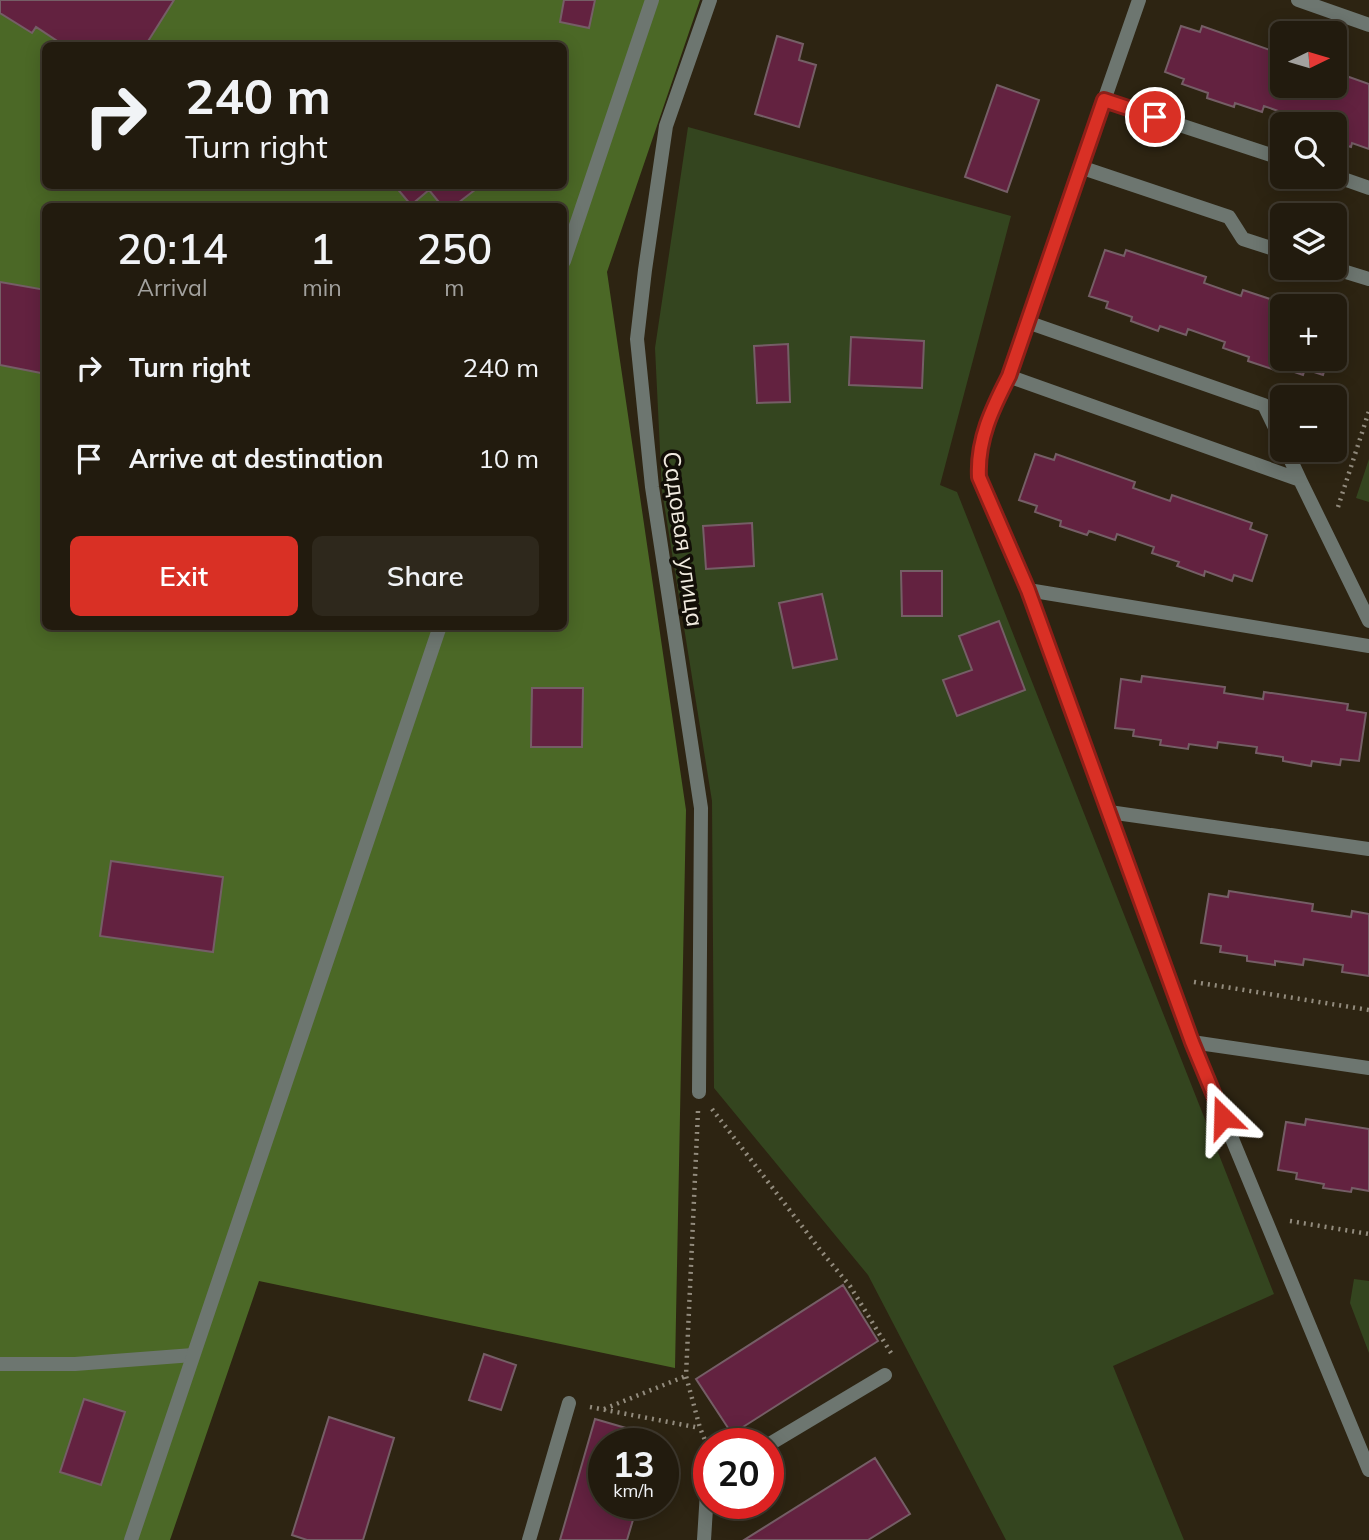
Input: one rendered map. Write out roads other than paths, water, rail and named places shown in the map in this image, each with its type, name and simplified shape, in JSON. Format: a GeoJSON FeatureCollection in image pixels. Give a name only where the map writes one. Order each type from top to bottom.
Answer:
{"type":"FeatureCollection","features":[{"type":"Feature","properties":{"kind":"street"},"geometry":{"type":"LineString","coordinates":[[567,252],[652,0]]}},
{"type":"Feature","properties":{"kind":"street","name":"Садовая улица"},"geometry":{"type":"LineString","coordinates":[[699,1092],[701,808],[652,487],[637,339],[666,126],[710,0]]}},
{"type":"Feature","properties":{"kind":"street"},"geometry":{"type":"LineString","coordinates":[[1139,0],[1009,376],[983,434],[978,458],[979,477],[1028,590],[1192,1042],[1369,1470]]}},
{"type":"Feature","properties":{"kind":"street"},"geometry":{"type":"LineString","coordinates":[[1298,0],[1369,25]]}},
{"type":"Feature","properties":{"kind":"street"},"geometry":{"type":"LineString","coordinates":[[1104,100],[1270,155]]}},
{"type":"Feature","properties":{"kind":"street"},"geometry":{"type":"LineString","coordinates":[[1080,167],[1230,217],[1243,239],[1270,248]]}},
{"type":"Feature","properties":{"kind":"street"},"geometry":{"type":"LineString","coordinates":[[1347,180],[1369,188]]}},
{"type":"Feature","properties":{"kind":"street"},"geometry":{"type":"LineString","coordinates":[[1347,272],[1369,279]]}},
{"type":"Feature","properties":{"kind":"street"},"geometry":{"type":"LineString","coordinates":[[1027,322],[1264,405],[1270,417]]}},
{"type":"Feature","properties":{"kind":"street"},"geometry":{"type":"LineString","coordinates":[[1009,376],[1300,480]]}},
{"type":"Feature","properties":{"kind":"street"},"geometry":{"type":"LineString","coordinates":[[1292,462],[1369,621]]}},
{"type":"Feature","properties":{"kind":"street"},"geometry":{"type":"LineString","coordinates":[[1028,590],[1369,646]]}},
{"type":"Feature","properties":{"kind":"street"},"geometry":{"type":"LineString","coordinates":[[131,1540],[439,630]]}},
{"type":"Feature","properties":{"kind":"street"},"geometry":{"type":"LineString","coordinates":[[1109,812],[1369,849]]}},
{"type":"Feature","properties":{"kind":"street"},"geometry":{"type":"LineString","coordinates":[[1192,1042],[1369,1068]]}},
{"type":"Feature","properties":{"kind":"street"},"geometry":{"type":"LineString","coordinates":[[0,1364],[75,1364],[193,1355]]}},
{"type":"Feature","properties":{"kind":"street"},"geometry":{"type":"LineString","coordinates":[[784,1435],[884,1375]]}},
{"type":"Feature","properties":{"kind":"street"},"geometry":{"type":"LineString","coordinates":[[529,1540],[569,1403]]}},
{"type":"Feature","properties":{"kind":"street"},"geometry":{"type":"LineString","coordinates":[[704,1540],[705,1519]]}}]}
